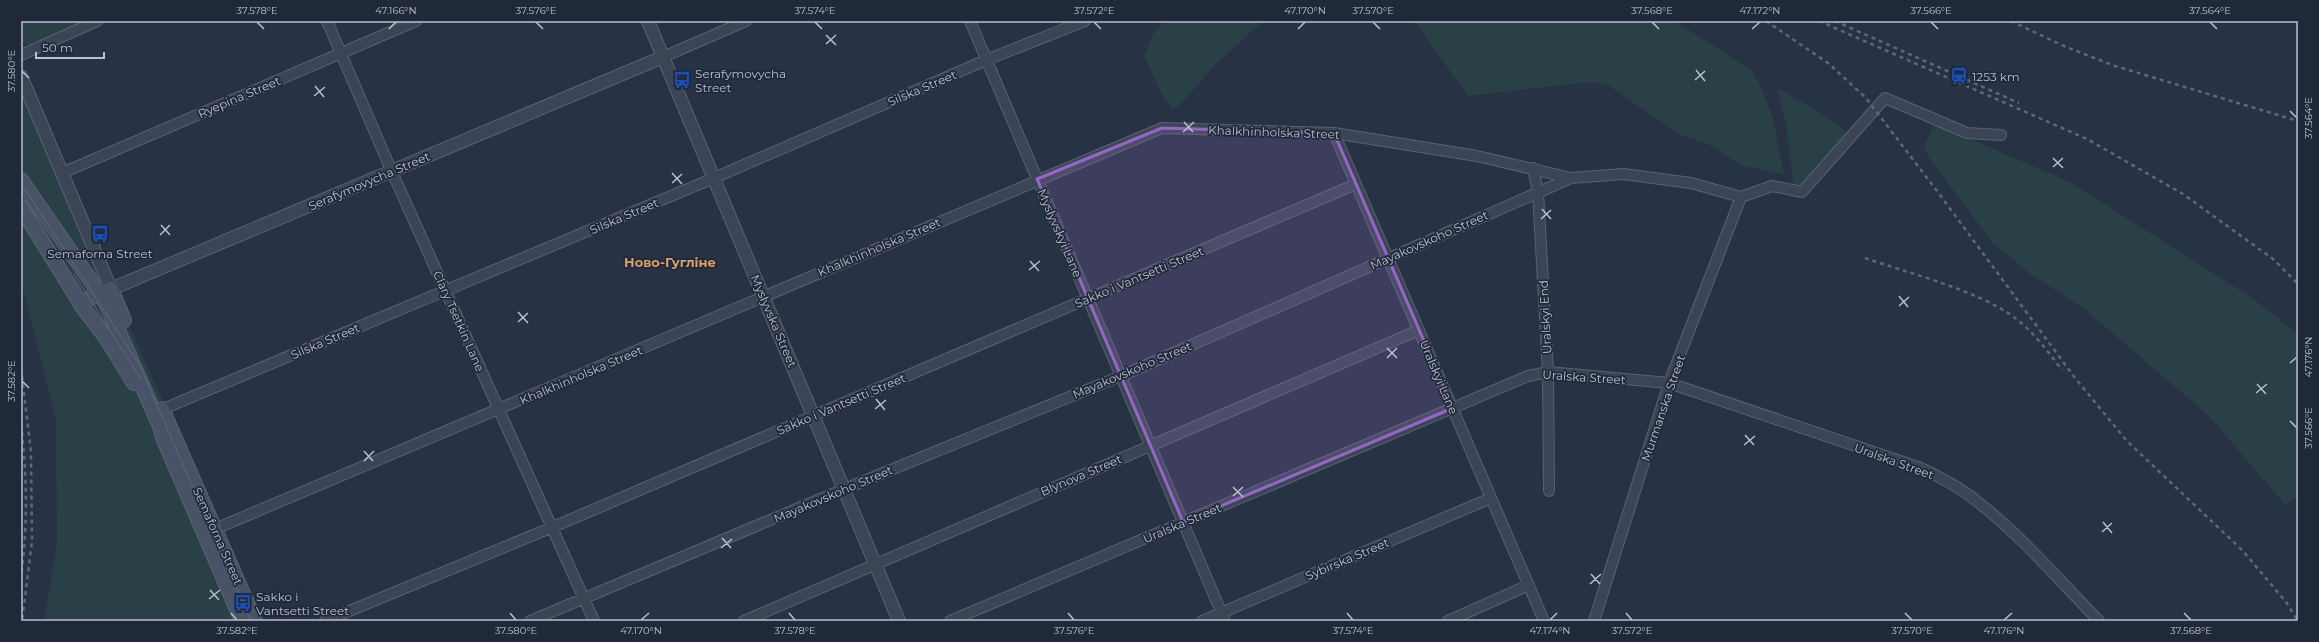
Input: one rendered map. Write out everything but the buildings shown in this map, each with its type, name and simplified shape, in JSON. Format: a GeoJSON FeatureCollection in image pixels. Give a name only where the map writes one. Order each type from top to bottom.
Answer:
{"type":"FeatureCollection","features":[{"type":"Feature","properties":{"kind":"main road"},"geometry":{"type":"LineString","coordinates":[[21,180],[106,291]]}},
{"type":"Feature","properties":{"kind":"main road","name":"Semaforna Street"},"geometry":{"type":"LineString","coordinates":[[21,207],[133,381],[164,440]]}},
{"type":"Feature","properties":{"kind":"main road","name":"Serafymovycha Street"},"geometry":{"type":"LineString","coordinates":[[81,302],[106,291]]}},
{"type":"Feature","properties":{"kind":"main road","name":"Semaforna Street"},"geometry":{"type":"LineString","coordinates":[[106,291],[163,409],[255,621]]}},
{"type":"Feature","properties":{"kind":"main road","name":"Semaforna Street"},"geometry":{"type":"LineString","coordinates":[[106,291],[112,314],[164,440],[242,621]]}},
{"type":"Feature","properties":{"kind":"street"},"geometry":{"type":"LineString","coordinates":[[21,55],[98,21]]}},
{"type":"Feature","properties":{"kind":"street","name":"Clary Tsetkin Lane"},"geometry":{"type":"LineString","coordinates":[[326,21],[392,172],[594,621]]}},
{"type":"Feature","properties":{"kind":"street","name":"Ryepina Street"},"geometry":{"type":"LineString","coordinates":[[62,173],[416,21]]}},
{"type":"Feature","properties":{"kind":"street","name":"Myslyvska Street"},"geometry":{"type":"LineString","coordinates":[[648,21],[899,621]]}},
{"type":"Feature","properties":{"kind":"street","name":"Serafymovycha Street"},"geometry":{"type":"LineString","coordinates":[[106,291],[392,172],[746,21]]}},
{"type":"Feature","properties":{"kind":"street","name":"Myslyvskyi Lane"},"geometry":{"type":"LineString","coordinates":[[970,21],[1224,617]]}},
{"type":"Feature","properties":{"kind":"street","name":"Silska Street"},"geometry":{"type":"LineString","coordinates":[[163,409],[714,178],[986,60],[1085,21]]}},
{"type":"Feature","properties":{"kind":"street","name":"Semaforna Street"},"geometry":{"type":"LineString","coordinates":[[21,76],[62,173],[106,291]]}},
{"type":"Feature","properties":{"kind":"street"},"geometry":{"type":"LineString","coordinates":[[1741,198],[1772,186],[1802,192],[1885,98],[1967,134],[2001,135]]}},
{"type":"Feature","properties":{"kind":"street","name":"Khalkhinholska Street"},"geometry":{"type":"LineString","coordinates":[[215,529],[500,410],[1037,179],[1162,128],[1334,133],[1477,156],[1572,178]]}},
{"type":"Feature","properties":{"kind":"street","name":"Uralskyi Lane"},"geometry":{"type":"LineString","coordinates":[[1334,133],[1544,621]]}},
{"type":"Feature","properties":{"kind":"street","name":"Uralskyi End"},"geometry":{"type":"LineString","coordinates":[[1533,168],[1538,192],[1548,372],[1549,491]]}},
{"type":"Feature","properties":{"kind":"street","name":"Mayakovskoho Street"},"geometry":{"type":"LineString","coordinates":[[530,621],[844,489],[1121,376],[1572,178],[1623,174],[1691,183],[1741,198]]}},
{"type":"Feature","properties":{"kind":"street","name":"Sakko i Vantsetti Street"},"geometry":{"type":"LineString","coordinates":[[325,621],[553,527],[1356,184]]}},
{"type":"Feature","properties":{"kind":"street","name":"Murmanska Street"},"geometry":{"type":"LineString","coordinates":[[1594,621],[1669,383],[1741,198]]}},
{"type":"Feature","properties":{"kind":"street","name":"Blynova Street"},"geometry":{"type":"LineString","coordinates":[[744,621],[1419,330]]}},
{"type":"Feature","properties":{"kind":"street","name":"Uralska Street"},"geometry":{"type":"LineString","coordinates":[[950,621],[1528,376],[1548,372],[1669,383],[1921,468],[1974,498],[2099,621]]}},
{"type":"Feature","properties":{"kind":"street","name":"Sybirska Street"},"geometry":{"type":"LineString","coordinates":[[1202,621],[1224,617],[1491,498]]}},
{"type":"Feature","properties":{"kind":"street"},"geometry":{"type":"LineString","coordinates":[[1448,621],[1529,585]]}},
{"type":"Feature","properties":{"kind":"highlighted area"},"geometry":{"type":"Polygon","coordinates":[[[1162,128],[1334,133],[1453,408],[1183,522],[1037,179],[1162,128]]]}},
{"type":"Feature","properties":{"kind":"green space"},"geometry":{"type":"Polygon","coordinates":[[[21,21],[81,21],[29,45],[21,41],[21,21]]]}},
{"type":"Feature","properties":{"kind":"green space"},"geometry":{"type":"Polygon","coordinates":[[[1165,21],[1263,21],[1215,65],[1179,106],[1173,109],[1163,97],[1144,56],[1153,34],[1165,21]]]}},
{"type":"Feature","properties":{"kind":"green space"},"geometry":{"type":"Polygon","coordinates":[[[1414,21],[1675,21],[1752,71],[1761,86],[1773,118],[1784,174],[1742,166],[1708,144],[1680,135],[1605,83],[1581,83],[1468,96],[1414,21]]]}},
{"type":"Feature","properties":{"kind":"green space"},"geometry":{"type":"Polygon","coordinates":[[[21,76],[259,621],[44,621],[57,543],[56,421],[21,280],[21,76]]]}},
{"type":"Feature","properties":{"kind":"green space"},"geometry":{"type":"Polygon","coordinates":[[[1777,88],[1819,112],[1848,133],[1802,184],[1793,185],[1788,136],[1777,88]]]}},
{"type":"Feature","properties":{"kind":"green space"},"geometry":{"type":"Polygon","coordinates":[[[1935,124],[2070,182],[2252,298],[2298,334],[2298,495],[2285,505],[2211,418],[2086,310],[2029,273],[1993,243],[1927,155],[1924,145],[1935,124]]]}},
{"type":"Feature","properties":{"kind":"tram line"},"geometry":{"type":"LineString","coordinates":[[21,183],[139,364],[251,621]]}},
{"type":"Feature","properties":{"kind":"tram line"},"geometry":{"type":"LineString","coordinates":[[74,274],[141,379]]}},
{"type":"Feature","properties":{"kind":"railway"},"geometry":{"type":"LineString","coordinates":[[1766,21],[1828,63],[1866,98],[1937,191],[2075,378],[2127,441],[2243,551],[2286,602],[2298,621]]}},
{"type":"Feature","properties":{"kind":"railway"},"geometry":{"type":"LineString","coordinates":[[1819,21],[2087,139],[2183,194],[2273,259],[2298,284]]}},
{"type":"Feature","properties":{"kind":"railway"},"geometry":{"type":"LineString","coordinates":[[1835,21],[2019,103]]}},
{"type":"Feature","properties":{"kind":"railway"},"geometry":{"type":"LineString","coordinates":[[2011,21],[2066,47],[2115,66],[2298,121]]}},
{"type":"Feature","properties":{"kind":"railway"},"geometry":{"type":"LineString","coordinates":[[1865,258],[1963,291],[2000,308],[2022,324],[2040,342],[2062,370]]}},
{"type":"Feature","properties":{"kind":"railway"},"geometry":{"type":"LineString","coordinates":[[21,368],[31,452],[32,541],[22,621]]}},
{"type":"Feature","properties":{"kind":"railway"},"geometry":{"type":"LineString","coordinates":[[21,424],[25,462],[26,500],[25,538],[21,576]]}},
{"type":"Feature","properties":{"kind":"place","name":"1253 km"},"geometry":{"type":"Point","coordinates":[1959,76]}},
{"type":"Feature","properties":{"kind":"place","name":"Serafymovycha Street"},"geometry":{"type":"Point","coordinates":[682,80]}},
{"type":"Feature","properties":{"kind":"place","name":"Semaforna Street"},"geometry":{"type":"Point","coordinates":[100,234]}},
{"type":"Feature","properties":{"kind":"place","name":"Sakko i Vantsetti Street"},"geometry":{"type":"Point","coordinates":[243,603]}},
{"type":"Feature","properties":{"kind":"district","name":"Ново-Гугліне"},"geometry":{"type":"Point","coordinates":[670,262]}}]}
